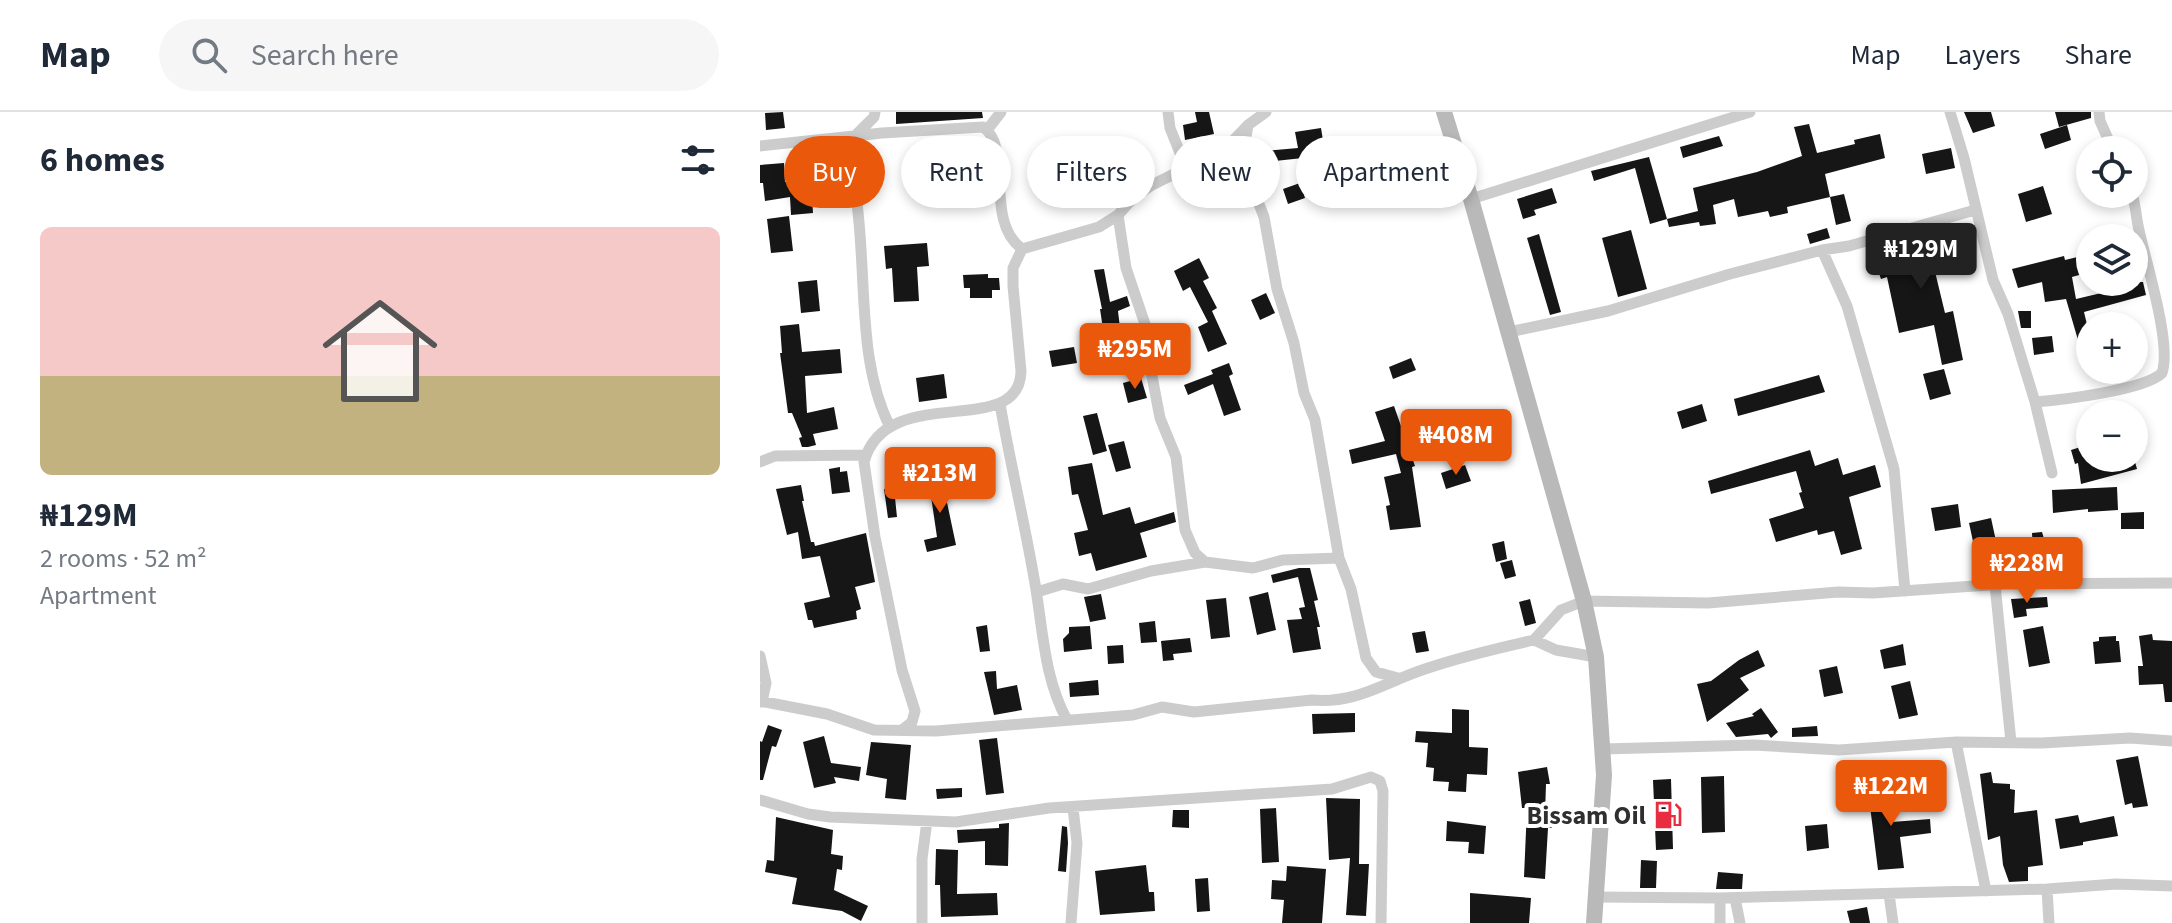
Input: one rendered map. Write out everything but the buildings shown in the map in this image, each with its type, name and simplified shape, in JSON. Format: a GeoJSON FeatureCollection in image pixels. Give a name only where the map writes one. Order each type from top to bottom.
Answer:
{"type":"FeatureCollection","features":[{"type":"Feature","properties":{"kind":"main road"},"geometry":{"type":"LineString","coordinates":[[1444,112],[1451,136]]}},
{"type":"Feature","properties":{"kind":"main road"},"geometry":{"type":"LineString","coordinates":[[1474,208],[1584,601],[1596,657],[1604,775],[1594,923]]}},
{"type":"Feature","properties":{"kind":"street"},"geometry":{"type":"LineString","coordinates":[[987,130],[1001,112]]}},
{"type":"Feature","properties":{"kind":"street"},"geometry":{"type":"LineString","coordinates":[[1168,112],[1173,136]]}},
{"type":"Feature","properties":{"kind":"street"},"geometry":{"type":"LineString","coordinates":[[1237,136],[1266,112]]}},
{"type":"Feature","properties":{"kind":"street"},"geometry":{"type":"LineString","coordinates":[[1477,197],[1750,112]]}},
{"type":"Feature","properties":{"kind":"street"},"geometry":{"type":"LineString","coordinates":[[1950,112],[1993,280],[2008,314],[2035,402],[2052,473]]}},
{"type":"Feature","properties":{"kind":"street"},"geometry":{"type":"LineString","coordinates":[[2099,112],[2107,136]]}},
{"type":"Feature","properties":{"kind":"street"},"geometry":{"type":"LineString","coordinates":[[872,117],[870,126],[882,133]]}},
{"type":"Feature","properties":{"kind":"street"},"geometry":{"type":"LineString","coordinates":[[853,136],[872,117]]}},
{"type":"Feature","properties":{"kind":"street"},"geometry":{"type":"LineString","coordinates":[[1248,125],[1243,154],[1245,168],[1264,217],[1277,289],[1294,343],[1304,393],[1315,420],[1339,558],[1351,589],[1370,667],[1376,672],[1398,678]]}},
{"type":"Feature","properties":{"kind":"street"},"geometry":{"type":"LineString","coordinates":[[863,136],[972,126],[987,130],[996,142],[997,183],[1005,224],[1009,237],[1022,249]]}},
{"type":"Feature","properties":{"kind":"street"},"geometry":{"type":"LineString","coordinates":[[760,146],[784,144]]}},
{"type":"Feature","properties":{"kind":"street"},"geometry":{"type":"LineString","coordinates":[[902,730],[912,722],[915,711],[902,670],[875,537],[863,470],[866,455],[902,418],[1000,404],[1015,394],[1021,379],[1013,268],[1022,249],[1085,232],[1118,215],[1133,198],[1171,176]]}},
{"type":"Feature","properties":{"kind":"street"},"geometry":{"type":"LineString","coordinates":[[857,208],[876,397],[890,427]]}},
{"type":"Feature","properties":{"kind":"street"},"geometry":{"type":"LineString","coordinates":[[2035,402],[2081,396],[2150,380],[2163,372],[2169,360],[2171,338],[2139,232],[2136,208]]}},
{"type":"Feature","properties":{"kind":"street"},"geometry":{"type":"LineString","coordinates":[[1509,332],[1608,311],[1975,210]]}},
{"type":"Feature","properties":{"kind":"street"},"geometry":{"type":"LineString","coordinates":[[1118,215],[1126,268],[1148,333],[1160,418],[1176,457],[1185,530],[1195,553],[1205,562]]}},
{"type":"Feature","properties":{"kind":"street"},"geometry":{"type":"LineString","coordinates":[[1822,250],[1847,306],[1894,469],[1905,591]]}},
{"type":"Feature","properties":{"kind":"street"},"geometry":{"type":"LineString","coordinates":[[1000,404],[1037,592],[1043,644],[1056,694],[1067,720]]}},
{"type":"Feature","properties":{"kind":"street"},"geometry":{"type":"LineString","coordinates":[[760,462],[787,455],[866,455]]}},
{"type":"Feature","properties":{"kind":"street"},"geometry":{"type":"LineString","coordinates":[[1037,592],[1063,584],[1088,589],[1151,571],[1205,562],[1253,568],[1283,560],[1339,558]]}},
{"type":"Feature","properties":{"kind":"street"},"geometry":{"type":"LineString","coordinates":[[760,656],[766,683],[761,702],[827,714],[874,730],[950,730],[1133,715],[1162,707],[1194,712],[1296,701],[1329,701],[1369,694],[1398,678],[1534,640],[1561,610],[1584,601],[1621,604],[1708,603],[1838,592],[1995,585],[2172,583]]}},
{"type":"Feature","properties":{"kind":"street"},"geometry":{"type":"LineString","coordinates":[[1995,585],[2011,742]]}},
{"type":"Feature","properties":{"kind":"street"},"geometry":{"type":"LineString","coordinates":[[1534,640],[1556,650],[1596,657]]}},
{"type":"Feature","properties":{"kind":"street"},"geometry":{"type":"LineString","coordinates":[[1603,749],[1754,745],[1839,750],[1956,742],[2042,743],[2130,738],[2172,741]]}},
{"type":"Feature","properties":{"kind":"street"},"geometry":{"type":"LineString","coordinates":[[1956,742],[1986,891]]}},
{"type":"Feature","properties":{"kind":"street"},"geometry":{"type":"LineString","coordinates":[[760,801],[830,817],[956,822],[1022,812],[1332,789],[1371,777],[1380,781],[1383,791],[1381,923]]}},
{"type":"Feature","properties":{"kind":"street"},"geometry":{"type":"LineString","coordinates":[[1071,923],[1077,843],[1073,808]]}},
{"type":"Feature","properties":{"kind":"street"},"geometry":{"type":"LineString","coordinates":[[922,923],[922,859],[927,821]]}},
{"type":"Feature","properties":{"kind":"street"},"geometry":{"type":"LineString","coordinates":[[1597,897],[1735,898],[2047,889],[2116,884],[2172,886]]}},
{"type":"Feature","properties":{"kind":"street"},"geometry":{"type":"LineString","coordinates":[[2047,889],[2049,923]]}},
{"type":"Feature","properties":{"kind":"street"},"geometry":{"type":"LineString","coordinates":[[1889,894],[1893,923]]}},
{"type":"Feature","properties":{"kind":"street"},"geometry":{"type":"LineString","coordinates":[[1720,898],[1720,923]]}},
{"type":"Feature","properties":{"kind":"street"},"geometry":{"type":"LineString","coordinates":[[1735,898],[1740,923]]}},
{"type":"Feature","properties":{"kind":"place","name":"Bissam Oil"},"geometry":{"type":"Point","coordinates":[1668,815]}}]}
